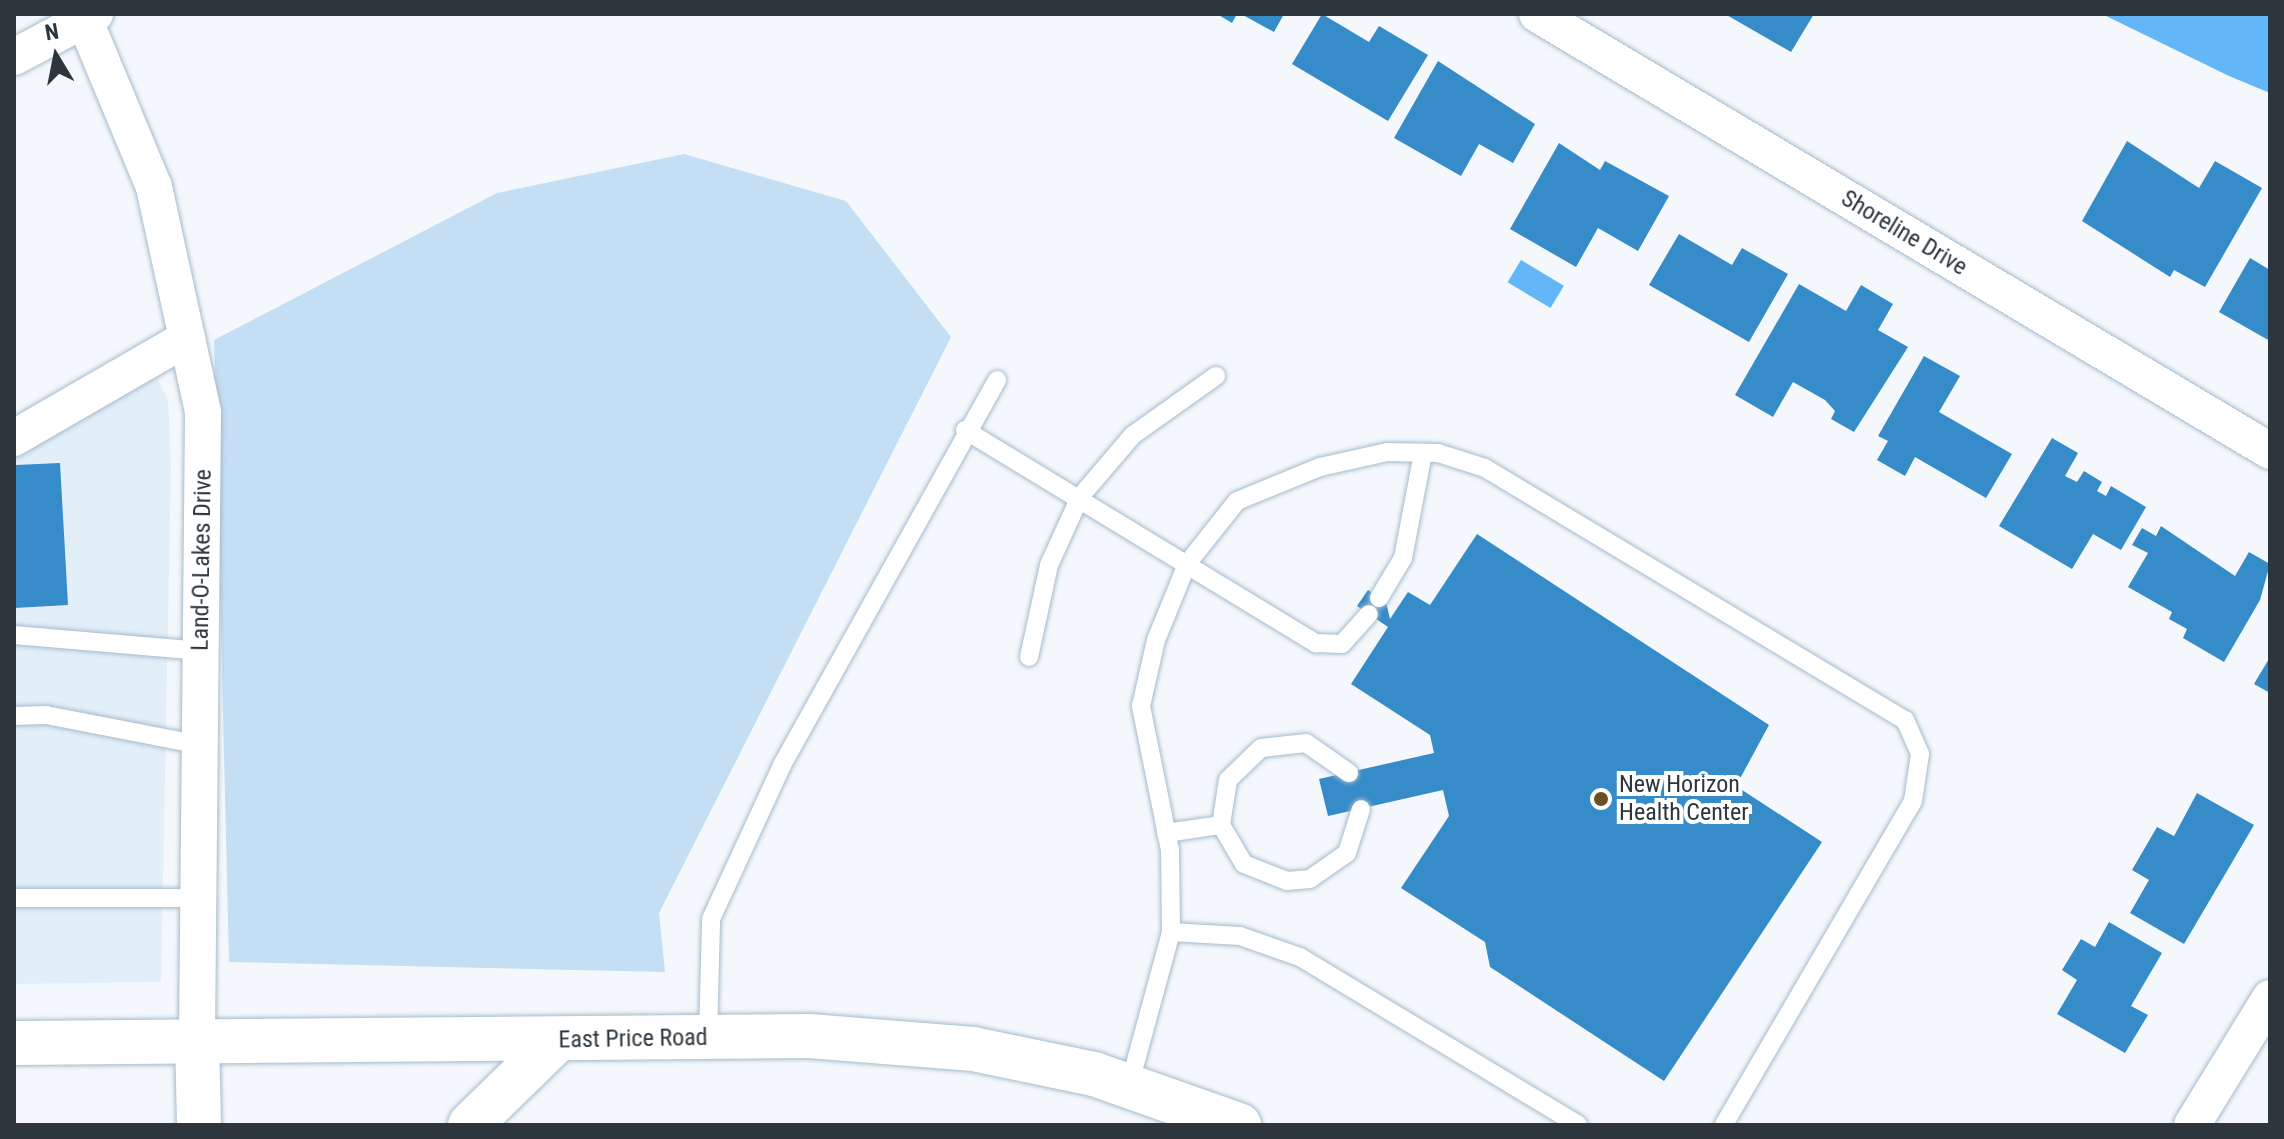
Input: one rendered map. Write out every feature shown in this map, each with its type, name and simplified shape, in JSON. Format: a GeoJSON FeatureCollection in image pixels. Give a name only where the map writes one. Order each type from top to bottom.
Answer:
{"type":"FeatureCollection","features":[{"type":"Feature","properties":{"kind":"main road","name":"East Price Road"},"geometry":{"type":"LineString","coordinates":[[14,1043],[556,1041],[809,1036],[973,1049],[1129,1086],[1239,1125]]}},
{"type":"Feature","properties":{"kind":"main road","name":"Land-O-Lakes Drive"},"geometry":{"type":"LineString","coordinates":[[197,1041],[199,1125]]}},
{"type":"Feature","properties":{"kind":"main road"},"geometry":{"type":"LineString","coordinates":[[470,1125],[556,1041]]}},
{"type":"Feature","properties":{"kind":"street","name":"Shoreline Drive"},"geometry":{"type":"LineString","coordinates":[[1537,14],[2270,451]]}},
{"type":"Feature","properties":{"kind":"street"},"geometry":{"type":"LineString","coordinates":[[14,57],[88,16]]}},
{"type":"Feature","properties":{"kind":"street","name":"Land-O-Lakes Drive"},"geometry":{"type":"LineString","coordinates":[[88,16],[154,187],[203,412],[197,1041]]}},
{"type":"Feature","properties":{"kind":"street"},"geometry":{"type":"LineString","coordinates":[[14,438],[187,338]]}},
{"type":"Feature","properties":{"kind":"street"},"geometry":{"type":"LineString","coordinates":[[2192,1125],[2270,998]]}},
{"type":"Feature","properties":{"kind":"lane"},"geometry":{"type":"LineString","coordinates":[[1029,657],[1049,565],[1080,497],[1133,435],[1216,376]]}},
{"type":"Feature","properties":{"kind":"lane"},"geometry":{"type":"LineString","coordinates":[[708,1038],[711,919],[782,765],[965,430],[997,380]]}},
{"type":"Feature","properties":{"kind":"lane"},"geometry":{"type":"LineString","coordinates":[[965,430],[1316,643],[1342,644],[1374,606],[1403,558],[1423,453]]}},
{"type":"Feature","properties":{"kind":"lane"},"geometry":{"type":"LineString","coordinates":[[1129,1086],[1171,932],[1166,833],[1141,706],[1156,640],[1187,564],[1237,501],[1320,467],[1387,452],[1423,453],[1485,468],[1905,720],[1920,754],[1913,801],[1724,1125]]}},
{"type":"Feature","properties":{"kind":"lane"},"geometry":{"type":"LineString","coordinates":[[14,635],[201,651]]}},
{"type":"Feature","properties":{"kind":"lane"},"geometry":{"type":"LineString","coordinates":[[14,716],[46,715],[200,745]]}},
{"type":"Feature","properties":{"kind":"lane"},"geometry":{"type":"LineString","coordinates":[[1349,773],[1306,743],[1261,748],[1228,780],[1221,825],[1230,847],[1264,877],[1310,879],[1347,853],[1361,809]]}},
{"type":"Feature","properties":{"kind":"lane"},"geometry":{"type":"LineString","coordinates":[[1166,833],[1221,825]]}},
{"type":"Feature","properties":{"kind":"lane"},"geometry":{"type":"LineString","coordinates":[[14,898],[198,898]]}},
{"type":"Feature","properties":{"kind":"lane"},"geometry":{"type":"LineString","coordinates":[[1171,932],[1240,936],[1300,957],[1578,1125]]}},
{"type":"Feature","properties":{"kind":"shaded area"},"geometry":{"type":"Polygon","coordinates":[[[684,154],[846,201],[951,337],[659,913],[665,972],[229,962],[214,340],[497,193],[684,154]]]}},
{"type":"Feature","properties":{"kind":"shaded area"},"geometry":{"type":"Polygon","coordinates":[[[145,354],[168,400],[171,467],[161,982],[14,984],[14,429],[145,354]]]}},
{"type":"Feature","properties":{"kind":"water"},"geometry":{"type":"Polygon","coordinates":[[[2102,14],[2270,14],[2270,93],[2229,76],[2102,14]]]}},
{"type":"Feature","properties":{"kind":"water"},"geometry":{"type":"Polygon","coordinates":[[[1521,260],[1564,286],[1550,308],[1508,282],[1521,260]]]}},
{"type":"Feature","properties":{"kind":"building"},"geometry":{"type":"Polygon","coordinates":[[[1217,14],[1237,14],[1232,23],[1217,14]]]}},
{"type":"Feature","properties":{"kind":"building"},"geometry":{"type":"Polygon","coordinates":[[[1241,14],[1284,14],[1274,32],[1241,14]]]}},
{"type":"Feature","properties":{"kind":"building"},"geometry":{"type":"Polygon","coordinates":[[[1322,14],[1369,42],[1379,26],[1428,55],[1388,121],[1292,64],[1322,14]]]}},
{"type":"Feature","properties":{"kind":"building"},"geometry":{"type":"Polygon","coordinates":[[[1725,14],[1814,14],[1791,52],[1725,14]]]}},
{"type":"Feature","properties":{"kind":"building"},"geometry":{"type":"Polygon","coordinates":[[[1438,61],[1535,124],[1513,163],[1479,144],[1461,176],[1394,138],[1438,61]]]}},
{"type":"Feature","properties":{"kind":"building"},"geometry":{"type":"Polygon","coordinates":[[[2127,141],[2199,188],[2215,161],[2262,188],[2205,287],[2174,270],[2170,277],[2082,221],[2127,141]]]}},
{"type":"Feature","properties":{"kind":"building"},"geometry":{"type":"Polygon","coordinates":[[[1559,143],[1600,170],[1605,161],[1669,196],[1638,251],[1598,228],[1576,267],[1510,229],[1559,143]]]}},
{"type":"Feature","properties":{"kind":"building"},"geometry":{"type":"Polygon","coordinates":[[[1679,234],[1732,265],[1742,248],[1788,274],[1749,342],[1649,285],[1679,234]]]}},
{"type":"Feature","properties":{"kind":"building"},"geometry":{"type":"Polygon","coordinates":[[[2250,258],[2270,270],[2270,341],[2219,312],[2250,258]]]}},
{"type":"Feature","properties":{"kind":"building"},"geometry":{"type":"Polygon","coordinates":[[[1799,284],[1846,311],[1861,285],[1893,304],[1878,330],[1908,347],[1854,432],[1831,419],[1835,411],[1825,400],[1793,382],[1773,417],[1735,395],[1799,284]]]}},
{"type":"Feature","properties":{"kind":"building"},"geometry":{"type":"Polygon","coordinates":[[[1924,356],[1960,376],[1939,412],[2012,454],[1986,498],[1915,457],[1905,476],[1877,460],[1888,441],[1878,436],[1924,356]]]}},
{"type":"Feature","properties":{"kind":"building"},"geometry":{"type":"Polygon","coordinates":[[[2052,438],[2078,453],[2065,476],[2077,482],[2084,471],[2102,482],[2097,491],[2106,496],[2111,486],[2146,507],[2121,550],[2093,534],[2072,569],[1999,526],[2052,438]]]}},
{"type":"Feature","properties":{"kind":"building"},"geometry":{"type":"Polygon","coordinates":[[[60,463],[68,605],[14,608],[16,465],[60,463]]]}},
{"type":"Feature","properties":{"kind":"building"},"geometry":{"type":"Polygon","coordinates":[[[2161,526],[2235,576],[2249,552],[2270,564],[2260,600],[2224,662],[2183,638],[2187,629],[2169,619],[2172,612],[2128,587],[2148,553],[2132,545],[2142,528],[2156,536],[2161,526]]]}},
{"type":"Feature","properties":{"kind":"building","name":"New Horizon Health Center"},"geometry":{"type":"Polygon","coordinates":[[[1477,534],[1769,725],[1736,786],[1822,842],[1664,1081],[1490,967],[1485,942],[1401,888],[1449,816],[1443,790],[1328,816],[1319,779],[1434,753],[1430,735],[1351,684],[1388,627],[1357,606],[1368,590],[1386,602],[1390,619],[1408,592],[1430,605],[1477,534]]]}},
{"type":"Feature","properties":{"kind":"building"},"geometry":{"type":"Polygon","coordinates":[[[2270,657],[2270,693],[2254,684],[2270,657]]]}},
{"type":"Feature","properties":{"kind":"building"},"geometry":{"type":"Polygon","coordinates":[[[2197,793],[2254,825],[2184,944],[2130,913],[2149,880],[2132,870],[2157,827],[2174,836],[2197,793]]]}},
{"type":"Feature","properties":{"kind":"building"},"geometry":{"type":"Polygon","coordinates":[[[2109,922],[2162,953],[2131,1006],[2148,1015],[2125,1053],[2057,1014],[2077,980],[2062,970],[2081,939],[2095,947],[2109,922]]]}},
{"type":"Feature","properties":{"kind":"place","name":"New Horizon Health Center"},"geometry":{"type":"Point","coordinates":[1601,799]}}]}
